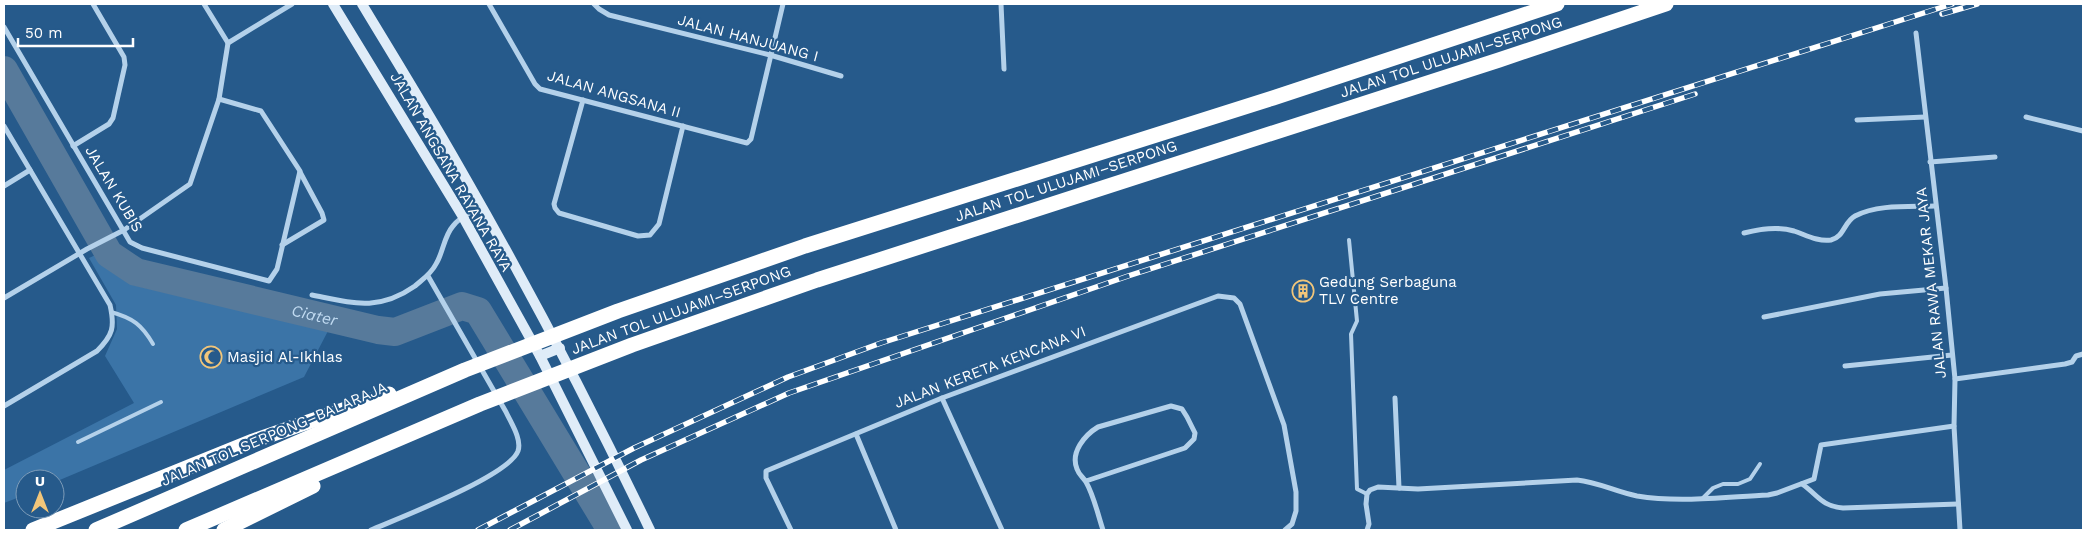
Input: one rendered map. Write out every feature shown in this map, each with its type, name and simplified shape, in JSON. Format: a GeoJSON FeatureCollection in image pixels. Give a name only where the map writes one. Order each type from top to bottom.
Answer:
{"type":"FeatureCollection","features":[{"type":"Feature","properties":{"kind":"highway","name":"JALAN TOL ULUJAMI–SERPONG"},"geometry":{"type":"LineString","coordinates":[[468,369],[618,311],[805,246],[1273,98],[1557,4]]}},
{"type":"Feature","properties":{"kind":"highway","name":"JALAN TOL ULUJAMI–SERPONG"},"geometry":{"type":"LineString","coordinates":[[480,404],[632,345],[826,277],[1490,63],[1666,4]]}},
{"type":"Feature","properties":{"kind":"highway"},"geometry":{"type":"LineString","coordinates":[[33,530],[253,441],[468,369]]}},
{"type":"Feature","properties":{"kind":"highway","name":"JALAN TOL SERPONG–BALARAJA"},"geometry":{"type":"LineString","coordinates":[[96,530],[468,369]]}},
{"type":"Feature","properties":{"kind":"highway"},"geometry":{"type":"LineString","coordinates":[[186,530],[480,404]]}},
{"type":"Feature","properties":{"kind":"highway"},"geometry":{"type":"LineString","coordinates":[[224,530],[480,404]]}},
{"type":"Feature","properties":{"kind":"street"},"geometry":{"type":"LineString","coordinates":[[73,146],[109,124],[113,118],[125,65],[124,58],[93,4]]}},
{"type":"Feature","properties":{"kind":"street"},"geometry":{"type":"LineString","coordinates":[[4,298],[80,253],[124,230],[190,184],[218,99],[228,43],[204,4]]}},
{"type":"Feature","properties":{"kind":"street"},"geometry":{"type":"LineString","coordinates":[[228,43],[292,4]]}},
{"type":"Feature","properties":{"kind":"street","name":"JALAN ANGSANA RAYANA RAYA"},"geometry":{"type":"LineString","coordinates":[[333,4],[463,217],[540,356],[624,525]]}},
{"type":"Feature","properties":{"kind":"street","name":"JALAN ANGSANA RAYANA RAYA"},"geometry":{"type":"LineString","coordinates":[[362,4],[481,206],[560,348],[650,530]]}},
{"type":"Feature","properties":{"kind":"street","name":"JALAN ANGSANA II"},"geometry":{"type":"LineString","coordinates":[[489,4],[535,84],[547,91],[747,143],[751,139],[770,55]]}},
{"type":"Feature","properties":{"kind":"street","name":"JALAN HANJUANG I"},"geometry":{"type":"LineString","coordinates":[[594,4],[609,15],[770,55],[841,76]]}},
{"type":"Feature","properties":{"kind":"street"},"geometry":{"type":"LineString","coordinates":[[770,55],[783,4]]}},
{"type":"Feature","properties":{"kind":"street"},"geometry":{"type":"LineString","coordinates":[[1001,4],[1004,69]]}},
{"type":"Feature","properties":{"kind":"street","name":"JALAN KUBIS"},"geometry":{"type":"LineString","coordinates":[[4,27],[130,242],[142,248],[267,282],[272,280],[277,269],[282,245]]}},
{"type":"Feature","properties":{"kind":"street","name":"JALAN RAWA MEKAR JAYA"},"geometry":{"type":"LineString","coordinates":[[1916,33],[1952,355],[1960,530]]}},
{"type":"Feature","properties":{"kind":"street"},"geometry":{"type":"LineString","coordinates":[[218,99],[261,111],[300,171],[322,213],[324,220],[282,245]]}},
{"type":"Feature","properties":{"kind":"street"},"geometry":{"type":"LineString","coordinates":[[583,100],[554,204],[555,208],[559,213],[638,236],[650,235],[659,224],[683,126]]}},
{"type":"Feature","properties":{"kind":"street"},"geometry":{"type":"LineString","coordinates":[[1857,120],[1925,117]]}},
{"type":"Feature","properties":{"kind":"street"},"geometry":{"type":"LineString","coordinates":[[2026,117],[2083,131]]}},
{"type":"Feature","properties":{"kind":"street"},"geometry":{"type":"LineString","coordinates":[[4,126],[110,304],[113,318],[109,339],[97,351],[4,406]]}},
{"type":"Feature","properties":{"kind":"street"},"geometry":{"type":"LineString","coordinates":[[1930,162],[1995,157]]}},
{"type":"Feature","properties":{"kind":"street"},"geometry":{"type":"LineString","coordinates":[[4,186],[30,170]]}},
{"type":"Feature","properties":{"kind":"street"},"geometry":{"type":"LineString","coordinates":[[282,245],[300,171]]}},
{"type":"Feature","properties":{"kind":"street"},"geometry":{"type":"LineString","coordinates":[[312,295],[353,303],[372,304],[390,299],[428,276],[436,264],[452,226],[481,206]]}},
{"type":"Feature","properties":{"kind":"street"},"geometry":{"type":"LineString","coordinates":[[1744,232],[1777,228],[1793,231],[1814,239],[1828,240],[1834,239],[1840,234],[1849,220],[1868,211],[1884,208],[1935,206]]}},
{"type":"Feature","properties":{"kind":"street"},"geometry":{"type":"LineString","coordinates":[[371,530],[469,487],[506,466],[515,458],[519,449],[515,432],[506,412],[428,276]]}},
{"type":"Feature","properties":{"kind":"street"},"geometry":{"type":"LineString","coordinates":[[1764,317],[1880,294],[1946,288]]}},
{"type":"Feature","properties":{"kind":"street","name":"JALAN KERETA KENCANA VI"},"geometry":{"type":"LineString","coordinates":[[791,530],[766,478],[766,471],[942,398],[1209,297],[1226,296],[1234,298],[1240,304],[1284,425],[1296,492],[1296,511],[1292,524],[1285,530]]}},
{"type":"Feature","properties":{"kind":"street"},"geometry":{"type":"LineString","coordinates":[[540,356],[560,348]]}},
{"type":"Feature","properties":{"kind":"street"},"geometry":{"type":"LineString","coordinates":[[1954,379],[2065,364],[2072,362],[2076,356],[2083,354]]}},
{"type":"Feature","properties":{"kind":"street"},"geometry":{"type":"LineString","coordinates":[[1845,366],[1952,355]]}},
{"type":"Feature","properties":{"kind":"street"},"geometry":{"type":"LineString","coordinates":[[942,398],[1002,530]]}},
{"type":"Feature","properties":{"kind":"street"},"geometry":{"type":"LineString","coordinates":[[1396,398],[1398,488]]}},
{"type":"Feature","properties":{"kind":"street"},"geometry":{"type":"LineString","coordinates":[[1086,481],[1185,448],[1194,439],[1195,433],[1188,417],[1182,409],[1172,406],[1098,427],[1088,434],[1078,450],[1075,459],[1076,468],[1086,481],[1103,530]]}},
{"type":"Feature","properties":{"kind":"street"},"geometry":{"type":"LineString","coordinates":[[1367,530],[1369,524],[1366,504],[1367,494],[1370,490],[1378,487],[1418,489],[1577,480],[1602,484],[1635,495],[1654,498],[1768,495],[1810,482],[1816,476],[1821,446],[1954,426]]}},
{"type":"Feature","properties":{"kind":"street"},"geometry":{"type":"LineString","coordinates":[[856,434],[896,530]]}},
{"type":"Feature","properties":{"kind":"street"},"geometry":{"type":"LineString","coordinates":[[1802,484],[1818,499],[1832,507],[1958,504]]}},
{"type":"Feature","properties":{"kind":"lane"},"geometry":{"type":"LineString","coordinates":[[1349,240],[1357,321],[1351,334],[1357,489],[1367,494]]}},
{"type":"Feature","properties":{"kind":"lane"},"geometry":{"type":"LineString","coordinates":[[111,312],[128,316],[145,330],[153,344]]}},
{"type":"Feature","properties":{"kind":"lane"},"geometry":{"type":"LineString","coordinates":[[78,442],[160,402]]}},
{"type":"Feature","properties":{"kind":"lane"},"geometry":{"type":"LineString","coordinates":[[1703,498],[1713,488],[1723,484],[1738,484],[1750,479],[1760,464]]}},
{"type":"Feature","properties":{"kind":"shaded area"},"geometry":{"type":"Polygon","coordinates":[[[102,252],[133,285],[328,331],[304,377],[65,478],[65,469],[15,469],[15,499],[4,503],[4,470],[134,403],[105,356],[117,329],[116,305],[89,258],[102,252]]]}},
{"type":"Feature","properties":{"kind":"waterway","name":"Ciater"},"geometry":{"type":"LineString","coordinates":[[4,70],[109,254],[136,272],[378,330],[395,332],[462,306],[478,311],[611,530]]}},
{"type":"Feature","properties":{"kind":"railway"},"geometry":{"type":"LineString","coordinates":[[478,530],[634,448],[788,377],[881,343],[1952,4]]}},
{"type":"Feature","properties":{"kind":"railway"},"geometry":{"type":"LineString","coordinates":[[1942,14],[1977,4]]}},
{"type":"Feature","properties":{"kind":"railway"},"geometry":{"type":"LineString","coordinates":[[510,530],[641,460],[789,393],[1128,276],[1695,94]]}},
{"type":"Feature","properties":{"kind":"place","name":"Gedung Serbaguna TLV Centre"},"geometry":{"type":"Point","coordinates":[1303,291]}},
{"type":"Feature","properties":{"kind":"place","name":"Masjid Al-Ikhlas"},"geometry":{"type":"Point","coordinates":[211,357]}}]}
